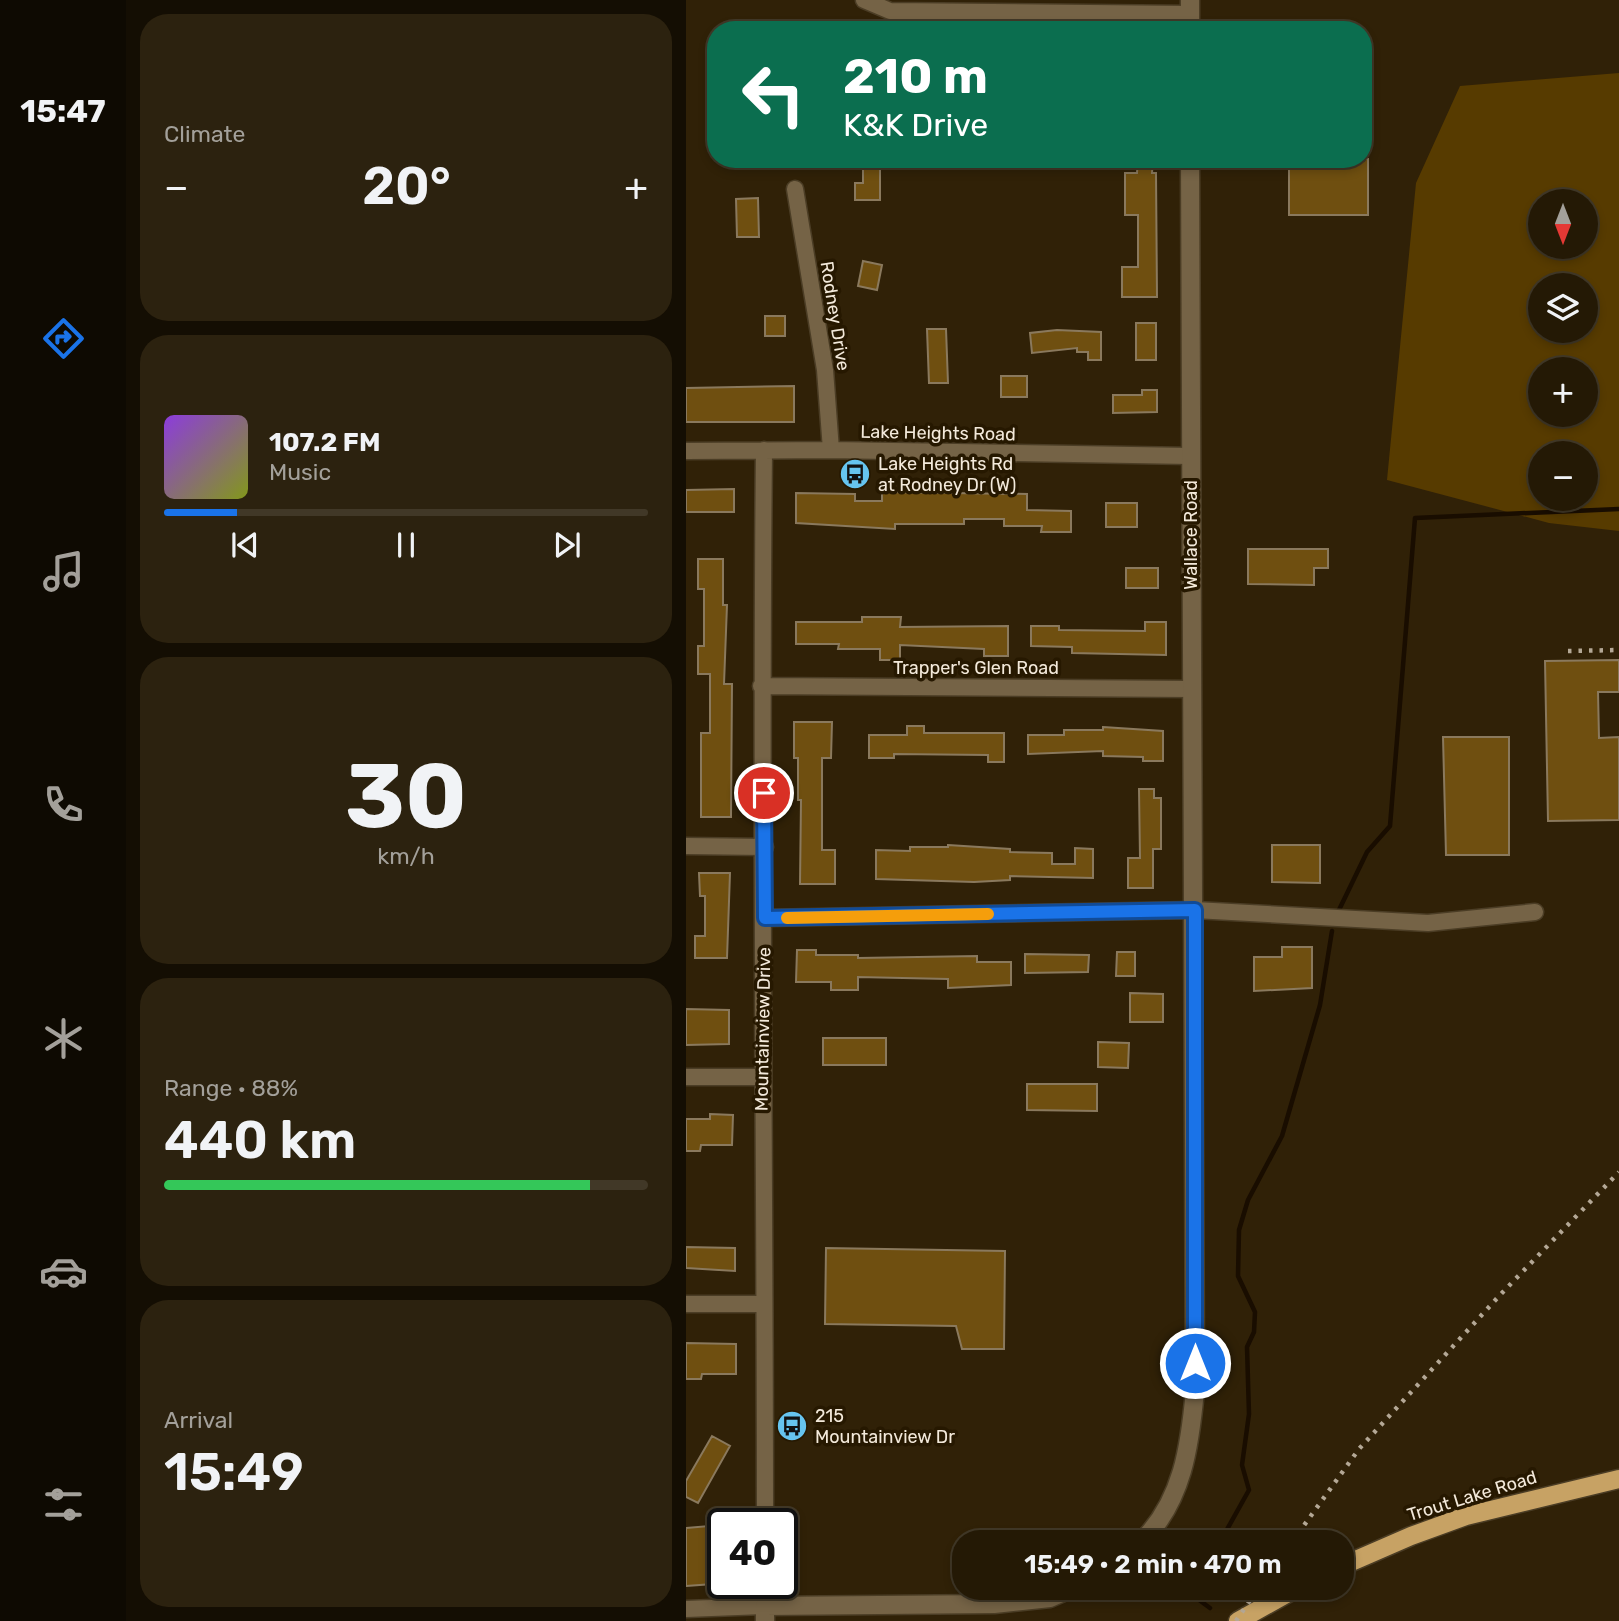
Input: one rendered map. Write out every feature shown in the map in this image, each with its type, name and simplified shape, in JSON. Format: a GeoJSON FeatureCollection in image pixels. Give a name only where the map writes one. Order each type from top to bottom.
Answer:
{"type":"FeatureCollection","features":[{"type":"Feature","properties":{"kind":"main road","name":"Trout Lake Road"},"geometry":{"type":"LineString","coordinates":[[1354,1561],[1466,1516],[1619,1479]]}},
{"type":"Feature","properties":{"kind":"main road"},"geometry":{"type":"LineString","coordinates":[[1238,1621],[1276,1600]]}},
{"type":"Feature","properties":{"kind":"street"},"geometry":{"type":"LineString","coordinates":[[864,0],[890,11],[1190,14]]}},
{"type":"Feature","properties":{"kind":"street","name":"Wallace Road"},"geometry":{"type":"LineString","coordinates":[[1153,1530],[1174,1495],[1190,1444],[1195,1390],[1190,168]]}},
{"type":"Feature","properties":{"kind":"street","name":"Rodney Drive"},"geometry":{"type":"LineString","coordinates":[[795,190],[825,370],[831,450]]}},
{"type":"Feature","properties":{"kind":"street","name":"Mountainview Drive"},"geometry":{"type":"LineString","coordinates":[[764,450],[761,686],[765,847],[762,1077],[765,1508]]}},
{"type":"Feature","properties":{"kind":"street","name":"Lake Heights Road"},"geometry":{"type":"LineString","coordinates":[[686,451],[831,450],[1190,456]]}},
{"type":"Feature","properties":{"kind":"street","name":"Trapper's Glen Road"},"geometry":{"type":"LineString","coordinates":[[761,686],[1192,689]]}},
{"type":"Feature","properties":{"kind":"street"},"geometry":{"type":"LineString","coordinates":[[686,846],[765,847]]}},
{"type":"Feature","properties":{"kind":"street"},"geometry":{"type":"LineString","coordinates":[[765,918],[1195,910],[1428,923],[1535,912]]}},
{"type":"Feature","properties":{"kind":"street"},"geometry":{"type":"LineString","coordinates":[[686,1077],[762,1077]]}},
{"type":"Feature","properties":{"kind":"street"},"geometry":{"type":"LineString","coordinates":[[686,1304],[763,1304]]}},
{"type":"Feature","properties":{"kind":"street"},"geometry":{"type":"LineString","coordinates":[[686,1609],[765,1614],[1032,1600]]}},
{"type":"Feature","properties":{"kind":"shaded area"},"geometry":{"type":"Polygon","coordinates":[[[1619,73],[1619,531],[1549,523],[1387,480],[1416,183],[1460,86],[1619,73]]]}},
{"type":"Feature","properties":{"kind":"building"},"geometry":{"type":"Polygon","coordinates":[[[863,168],[880,168],[880,200],[855,200],[855,183],[863,183],[863,168]]]}},
{"type":"Feature","properties":{"kind":"building"},"geometry":{"type":"Polygon","coordinates":[[[1137,168],[1152,168],[1152,173],[1156,173],[1157,297],[1122,297],[1122,267],[1138,267],[1138,215],[1125,215],[1125,173],[1137,173],[1137,168]]]}},
{"type":"Feature","properties":{"kind":"building"},"geometry":{"type":"Polygon","coordinates":[[[1289,168],[1368,168],[1368,215],[1289,215],[1289,168]]]}},
{"type":"Feature","properties":{"kind":"building"},"geometry":{"type":"Polygon","coordinates":[[[758,198],[759,237],[737,237],[736,199],[758,198]]]}},
{"type":"Feature","properties":{"kind":"building"},"geometry":{"type":"Polygon","coordinates":[[[863,261],[882,265],[877,290],[858,286],[863,261]]]}},
{"type":"Feature","properties":{"kind":"building"},"geometry":{"type":"Polygon","coordinates":[[[765,316],[785,316],[785,336],[765,336],[765,316]]]}},
{"type":"Feature","properties":{"kind":"building"},"geometry":{"type":"Polygon","coordinates":[[[1136,323],[1156,323],[1156,360],[1136,360],[1136,323]]]}},
{"type":"Feature","properties":{"kind":"building"},"geometry":{"type":"Polygon","coordinates":[[[927,329],[946,329],[948,383],[929,383],[927,329]]]}},
{"type":"Feature","properties":{"kind":"building"},"geometry":{"type":"Polygon","coordinates":[[[1057,330],[1101,332],[1101,360],[1088,360],[1088,352],[1077,352],[1077,348],[1032,353],[1030,333],[1057,330]]]}},
{"type":"Feature","properties":{"kind":"building"},"geometry":{"type":"Polygon","coordinates":[[[1001,376],[1027,376],[1027,397],[1001,397],[1001,376]]]}},
{"type":"Feature","properties":{"kind":"building"},"geometry":{"type":"Polygon","coordinates":[[[794,386],[794,422],[686,422],[686,388],[794,386]]]}},
{"type":"Feature","properties":{"kind":"building"},"geometry":{"type":"Polygon","coordinates":[[[1142,390],[1157,390],[1157,412],[1113,413],[1113,395],[1142,395],[1142,390]]]}},
{"type":"Feature","properties":{"kind":"building"},"geometry":{"type":"Polygon","coordinates":[[[734,489],[734,512],[686,512],[686,490],[734,489]]]}},
{"type":"Feature","properties":{"kind":"building"},"geometry":{"type":"Polygon","coordinates":[[[882,492],[1027,494],[1027,510],[1071,511],[1071,532],[1041,532],[1042,526],[1004,526],[1004,519],[964,519],[964,524],[895,524],[895,529],[796,523],[796,493],[855,494],[855,501],[882,501],[882,492]]]}},
{"type":"Feature","properties":{"kind":"building"},"geometry":{"type":"Polygon","coordinates":[[[1106,503],[1137,503],[1137,527],[1106,527],[1106,503]]]}},
{"type":"Feature","properties":{"kind":"building"},"geometry":{"type":"Polygon","coordinates":[[[1248,549],[1328,549],[1328,568],[1314,568],[1314,585],[1248,584],[1248,549]]]}},
{"type":"Feature","properties":{"kind":"building"},"geometry":{"type":"Polygon","coordinates":[[[698,559],[723,559],[723,605],[727,605],[724,684],[732,684],[731,817],[701,817],[701,733],[710,733],[710,674],[698,674],[698,646],[704,646],[704,589],[698,589],[698,559]]]}},
{"type":"Feature","properties":{"kind":"building"},"geometry":{"type":"Polygon","coordinates":[[[1126,568],[1158,568],[1158,588],[1126,588],[1126,568]]]}},
{"type":"Feature","properties":{"kind":"building"},"geometry":{"type":"Polygon","coordinates":[[[862,617],[901,617],[900,627],[1008,626],[1008,656],[984,656],[984,649],[900,645],[900,660],[880,660],[880,649],[838,649],[839,644],[796,644],[796,622],[862,622],[862,617]]]}},
{"type":"Feature","properties":{"kind":"building"},"geometry":{"type":"Polygon","coordinates":[[[1145,622],[1166,622],[1166,655],[1072,653],[1072,647],[1031,646],[1031,626],[1059,626],[1059,630],[1145,631],[1145,622]]]}},
{"type":"Feature","properties":{"kind":"building"},"geometry":{"type":"Polygon","coordinates":[[[1619,660],[1619,692],[1598,692],[1599,738],[1619,737],[1619,820],[1548,821],[1545,661],[1619,660]]]}},
{"type":"Feature","properties":{"kind":"building"},"geometry":{"type":"Polygon","coordinates":[[[794,722],[832,722],[831,758],[822,758],[822,850],[835,850],[835,884],[800,884],[801,800],[798,800],[798,758],[794,758],[794,722]]]}},
{"type":"Feature","properties":{"kind":"building"},"geometry":{"type":"Polygon","coordinates":[[[907,726],[924,726],[924,733],[1004,733],[1004,762],[988,762],[988,755],[894,754],[894,758],[869,758],[869,735],[907,735],[907,726]]]}},
{"type":"Feature","properties":{"kind":"building"},"geometry":{"type":"Polygon","coordinates":[[[1103,727],[1163,731],[1163,761],[1143,761],[1143,757],[1103,756],[1103,751],[1028,754],[1028,735],[1064,735],[1064,730],[1103,730],[1103,727]]]}},
{"type":"Feature","properties":{"kind":"building"},"geometry":{"type":"Polygon","coordinates":[[[1443,737],[1509,737],[1509,855],[1446,855],[1443,737]]]}},
{"type":"Feature","properties":{"kind":"building"},"geometry":{"type":"Polygon","coordinates":[[[1139,789],[1154,789],[1154,798],[1161,798],[1161,849],[1153,849],[1153,888],[1128,888],[1128,858],[1140,858],[1139,789]]]}},
{"type":"Feature","properties":{"kind":"building"},"geometry":{"type":"Polygon","coordinates":[[[948,845],[1010,849],[1010,852],[1052,853],[1052,864],[1075,864],[1075,848],[1093,849],[1093,878],[1010,876],[1010,880],[974,882],[876,879],[876,850],[910,851],[910,847],[948,845]]]}},
{"type":"Feature","properties":{"kind":"building"},"geometry":{"type":"Polygon","coordinates":[[[1272,845],[1320,845],[1320,883],[1272,882],[1272,845]]]}},
{"type":"Feature","properties":{"kind":"building"},"geometry":{"type":"Polygon","coordinates":[[[699,873],[730,873],[727,958],[695,958],[695,936],[705,936],[705,896],[700,896],[699,873]]]}},
{"type":"Feature","properties":{"kind":"building"},"geometry":{"type":"Polygon","coordinates":[[[1282,947],[1312,947],[1312,988],[1254,991],[1254,957],[1282,957],[1282,947]]]}},
{"type":"Feature","properties":{"kind":"building"},"geometry":{"type":"Polygon","coordinates":[[[797,950],[816,950],[816,955],[858,955],[858,958],[977,956],[977,962],[1011,962],[1011,985],[948,988],[948,979],[858,977],[858,990],[831,990],[831,982],[796,982],[797,950]]]}},
{"type":"Feature","properties":{"kind":"building"},"geometry":{"type":"Polygon","coordinates":[[[1117,952],[1135,952],[1135,976],[1116,976],[1117,952]]]}},
{"type":"Feature","properties":{"kind":"building"},"geometry":{"type":"Polygon","coordinates":[[[1025,954],[1089,955],[1088,972],[1025,973],[1025,954]]]}},
{"type":"Feature","properties":{"kind":"building"},"geometry":{"type":"Polygon","coordinates":[[[1130,993],[1163,994],[1163,1022],[1130,1022],[1130,993]]]}},
{"type":"Feature","properties":{"kind":"building"},"geometry":{"type":"Polygon","coordinates":[[[686,1009],[729,1010],[729,1044],[686,1045],[686,1009]]]}},
{"type":"Feature","properties":{"kind":"building"},"geometry":{"type":"Polygon","coordinates":[[[823,1038],[886,1038],[886,1065],[823,1065],[823,1038]]]}},
{"type":"Feature","properties":{"kind":"building"},"geometry":{"type":"Polygon","coordinates":[[[1098,1042],[1129,1043],[1128,1068],[1098,1067],[1098,1042]]]}},
{"type":"Feature","properties":{"kind":"building"},"geometry":{"type":"Polygon","coordinates":[[[1027,1084],[1097,1084],[1097,1111],[1027,1110],[1027,1084]]]}},
{"type":"Feature","properties":{"kind":"building"},"geometry":{"type":"Polygon","coordinates":[[[710,1114],[733,1115],[732,1145],[701,1145],[700,1151],[686,1151],[686,1119],[710,1119],[710,1114]]]}},
{"type":"Feature","properties":{"kind":"building"},"geometry":{"type":"Polygon","coordinates":[[[686,1247],[735,1248],[735,1271],[686,1268],[686,1247]]]}},
{"type":"Feature","properties":{"kind":"building"},"geometry":{"type":"Polygon","coordinates":[[[826,1248],[1005,1251],[1004,1349],[962,1349],[956,1326],[825,1324],[826,1248]]]}},
{"type":"Feature","properties":{"kind":"building"},"geometry":{"type":"Polygon","coordinates":[[[686,1343],[736,1344],[736,1374],[702,1374],[701,1379],[686,1379],[686,1343]]]}},
{"type":"Feature","properties":{"kind":"building"},"geometry":{"type":"Polygon","coordinates":[[[712,1436],[730,1446],[698,1503],[686,1497],[686,1481],[712,1436]]]}},
{"type":"Feature","properties":{"kind":"building"},"geometry":{"type":"Polygon","coordinates":[[[707,1526],[707,1584],[686,1586],[686,1528],[707,1526]]]}},
{"type":"Feature","properties":{"kind":"waterway"},"geometry":{"type":"LineString","coordinates":[[1338,912],[1367,852],[1390,826],[1415,518],[1619,509]]}},
{"type":"Feature","properties":{"kind":"waterway"},"geometry":{"type":"LineString","coordinates":[[1227,1530],[1249,1490],[1242,1465],[1249,1414],[1247,1347],[1254,1332],[1255,1312],[1238,1276],[1239,1230],[1248,1200],[1282,1136],[1320,1005],[1332,931]]}},
{"type":"Feature","properties":{"kind":"waterway"},"geometry":{"type":"LineString","coordinates":[[1199,1600],[1210,1608]]}},
{"type":"Feature","properties":{"kind":"railway"},"geometry":{"type":"LineString","coordinates":[[1568,651],[1619,650]]}},
{"type":"Feature","properties":{"kind":"railway"},"geometry":{"type":"LineString","coordinates":[[1301,1530],[1359,1449],[1500,1295],[1619,1172]]}},
{"type":"Feature","properties":{"kind":"railway"},"geometry":{"type":"LineString","coordinates":[[1236,1621],[1250,1600]]}},
{"type":"Feature","properties":{"kind":"slow traffic"},"geometry":{"type":"LineString","coordinates":[[787,918],[988,914]]}},
{"type":"Feature","properties":{"kind":"place","name":"Lake Heights Rd at Rodney Dr (W)"},"geometry":{"type":"Point","coordinates":[855,474]}},
{"type":"Feature","properties":{"kind":"place","name":"215 Mountainview Dr"},"geometry":{"type":"Point","coordinates":[792,1426]}},
{"type":"Feature","properties":{"kind":"route"},"geometry":{"type":"LineString","coordinates":[[764,793],[765,918],[1195,910],[1195,1363]]}}]}
